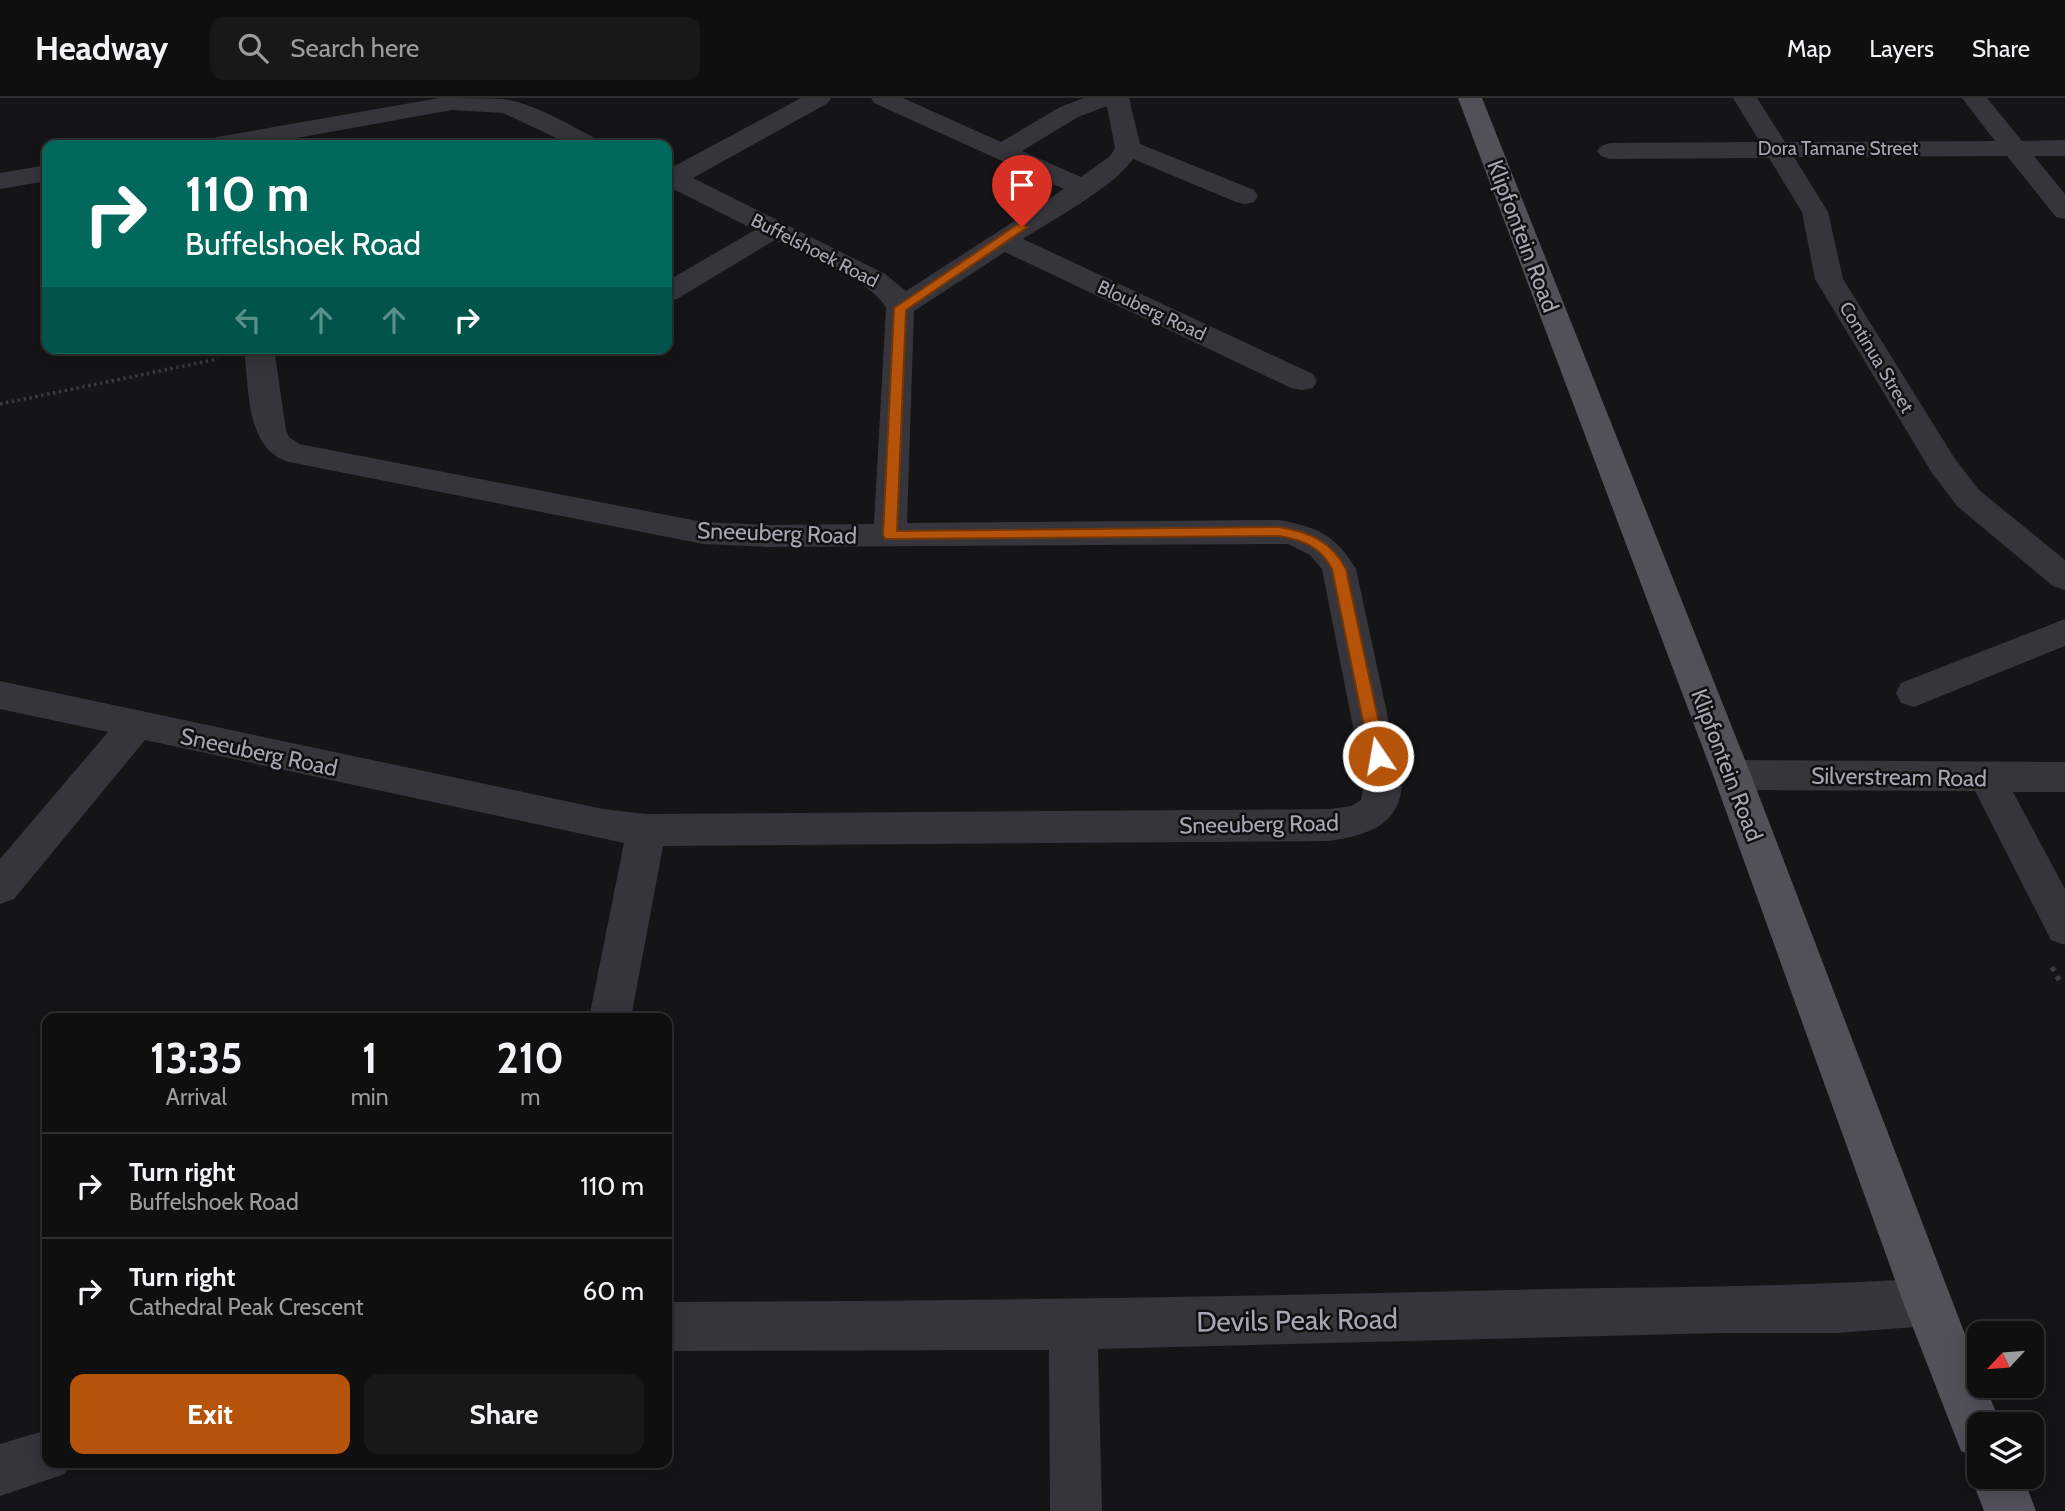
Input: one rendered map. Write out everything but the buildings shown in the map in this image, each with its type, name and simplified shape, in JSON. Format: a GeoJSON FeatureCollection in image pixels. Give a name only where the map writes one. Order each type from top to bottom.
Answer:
{"type":"FeatureCollection","features":[{"type":"Feature","properties":{"kind":"main road","name":"Klipfontein Road"},"geometry":{"type":"LineString","coordinates":[[1470,98],[1732,775],[1927,1302],[1971,1412]]}},
{"type":"Feature","properties":{"kind":"main road"},"geometry":{"type":"LineString","coordinates":[[2002,1489],[2010,1511]]}},
{"type":"Feature","properties":{"kind":"street"},"geometry":{"type":"LineString","coordinates":[[672,176],[819,98]]}},
{"type":"Feature","properties":{"kind":"street"},"geometry":{"type":"LineString","coordinates":[[883,98],[1083,188]]}},
{"type":"Feature","properties":{"kind":"street"},"geometry":{"type":"LineString","coordinates":[[1002,152],[1082,105],[1107,98]]}},
{"type":"Feature","properties":{"kind":"street"},"geometry":{"type":"LineString","coordinates":[[900,308],[1083,188],[1119,161],[1128,148],[1117,98]]}},
{"type":"Feature","properties":{"kind":"street","name":"Continua Street"},"geometry":{"type":"LineString","coordinates":[[1745,98],[1815,212],[1829,279],[1944,466],[1968,498],[2065,579]]}},
{"type":"Feature","properties":{"kind":"street"},"geometry":{"type":"LineString","coordinates":[[1974,98],[2065,211]]}},
{"type":"Feature","properties":{"kind":"street"},"geometry":{"type":"LineString","coordinates":[[245,140],[452,103],[483,101],[514,106],[579,140]]}},
{"type":"Feature","properties":{"kind":"street"},"geometry":{"type":"LineString","coordinates":[[1128,148],[1245,195]]}},
{"type":"Feature","properties":{"kind":"street","name":"Dora Tamane Street"},"geometry":{"type":"LineString","coordinates":[[1611,150],[2065,148]]}},
{"type":"Feature","properties":{"kind":"street"},"geometry":{"type":"LineString","coordinates":[[0,181],[42,174]]}},
{"type":"Feature","properties":{"kind":"street","name":"Buffelshoek Road"},"geometry":{"type":"LineString","coordinates":[[672,179],[886,286],[893,293],[900,308],[890,535]]}},
{"type":"Feature","properties":{"kind":"street"},"geometry":{"type":"LineString","coordinates":[[672,290],[775,229]]}},
{"type":"Feature","properties":{"kind":"street","name":"Blouberg Road"},"geometry":{"type":"LineString","coordinates":[[1002,240],[1302,381]]}},
{"type":"Feature","properties":{"kind":"street","name":"Sneeuberg Road"},"geometry":{"type":"LineString","coordinates":[[0,695],[603,825],[646,830],[1330,825],[1368,816],[1378,808],[1384,797],[1339,569],[1332,555],[1318,543],[1300,535],[1279,531],[767,536],[703,533],[289,452],[276,442],[271,430],[260,354]]}},
{"type":"Feature","properties":{"kind":"street"},"geometry":{"type":"LineString","coordinates":[[1914,693],[2065,632]]}},
{"type":"Feature","properties":{"kind":"street"},"geometry":{"type":"LineString","coordinates":[[0,887],[136,725]]}},
{"type":"Feature","properties":{"kind":"street","name":"Silverstream Road"},"geometry":{"type":"LineString","coordinates":[[1732,775],[2065,777]]}},
{"type":"Feature","properties":{"kind":"street"},"geometry":{"type":"LineString","coordinates":[[1987,778],[2065,928]]}},
{"type":"Feature","properties":{"kind":"street"},"geometry":{"type":"LineString","coordinates":[[611,1013],[646,830]]}},
{"type":"Feature","properties":{"kind":"street","name":"Devils Peak Road"},"geometry":{"type":"LineString","coordinates":[[672,1327],[1073,1325],[1720,1309],[1837,1309],[1927,1302]]}},
{"type":"Feature","properties":{"kind":"street"},"geometry":{"type":"LineString","coordinates":[[1073,1325],[1076,1511]]}},
{"type":"Feature","properties":{"kind":"street"},"geometry":{"type":"LineString","coordinates":[[0,1470],[42,1457]]}},
{"type":"Feature","properties":{"kind":"path"},"geometry":{"type":"LineString","coordinates":[[0,404],[226,357]]}},
{"type":"Feature","properties":{"kind":"route"},"geometry":{"type":"LineString","coordinates":[[1022,227],[900,308],[890,535],[1279,531],[1300,535],[1318,543],[1332,555],[1339,569],[1378,756]]}}]}
